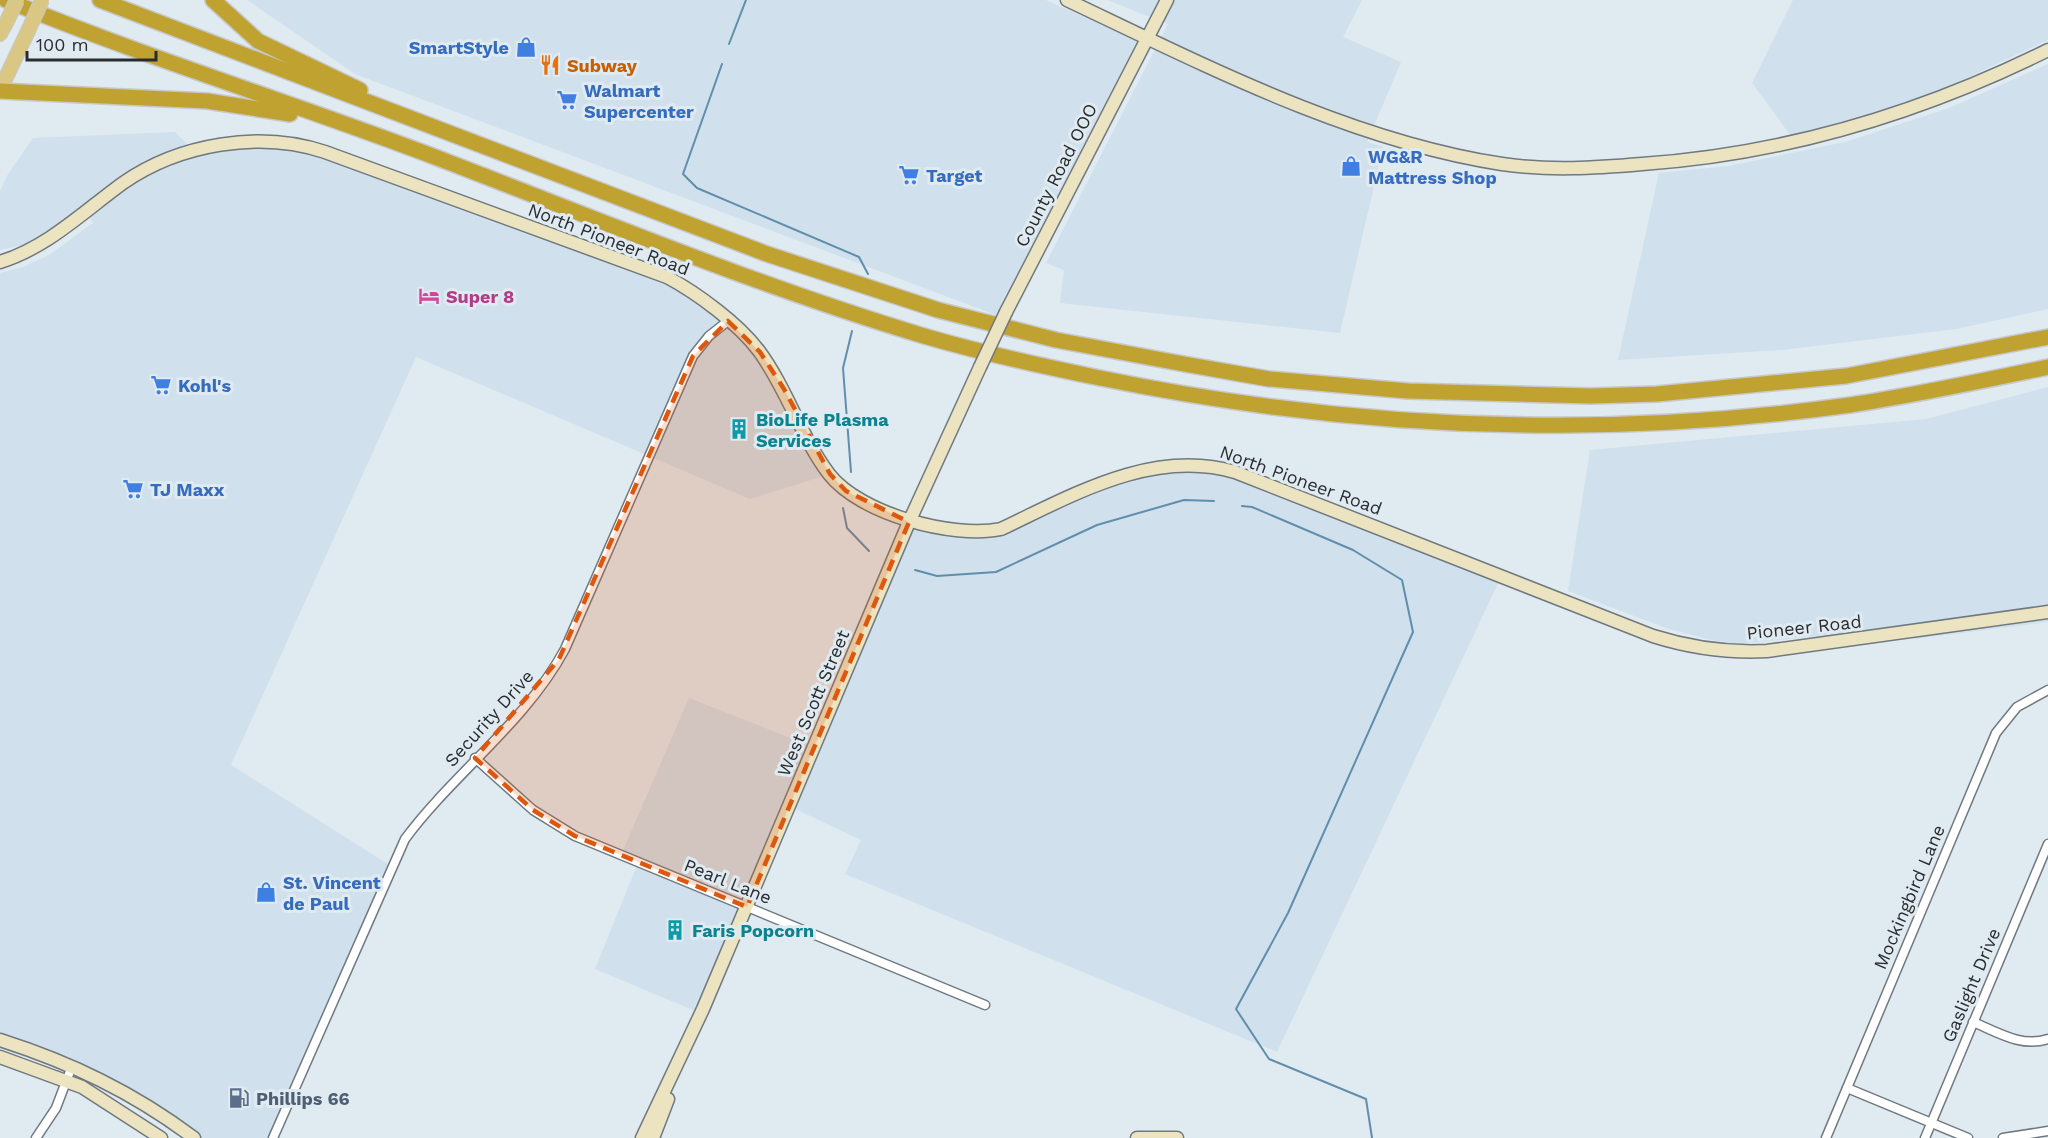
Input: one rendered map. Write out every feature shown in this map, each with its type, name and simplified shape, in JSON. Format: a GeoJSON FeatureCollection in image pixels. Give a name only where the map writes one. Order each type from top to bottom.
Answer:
{"type":"FeatureCollection","features":[{"type":"Feature","properties":{"kind":"highway"},"geometry":{"type":"LineString","coordinates":[[6,0],[82,32],[392,141],[710,262],[927,337],[1055,369],[1179,394],[1264,407],[1405,422],[1509,427],[1657,422],[1850,405],[2048,367]]}},
{"type":"Feature","properties":{"kind":"highway"},"geometry":{"type":"LineString","coordinates":[[100,0],[767,254],[938,310],[1056,340],[1269,379],[1408,391],[1591,396],[1657,394],[1846,376],[2048,338]]}},
{"type":"Feature","properties":{"kind":"highway"},"geometry":{"type":"LineString","coordinates":[[213,0],[258,41],[443,131]]}},
{"type":"Feature","properties":{"kind":"highway"},"geometry":{"type":"LineString","coordinates":[[0,91],[207,101],[277,111],[392,141]]}},
{"type":"Feature","properties":{"kind":"main road"},"geometry":{"type":"LineString","coordinates":[[3,28],[17,0]]}},
{"type":"Feature","properties":{"kind":"main road"},"geometry":{"type":"LineString","coordinates":[[0,91],[42,0]]}},
{"type":"Feature","properties":{"kind":"main road"},"geometry":{"type":"LineString","coordinates":[[1067,0],[1274,97],[1360,128],[1454,154],[1502,164],[1574,169],[1704,159],[1813,139],[1931,103],[2048,50]]}},
{"type":"Feature","properties":{"kind":"main road","name":"County Road OOO"},"geometry":{"type":"LineString","coordinates":[[980,367],[1005,312],[1167,0]]}},
{"type":"Feature","properties":{"kind":"main road","name":"North Pioneer Road"},"geometry":{"type":"LineString","coordinates":[[0,262],[32,249],[126,181],[167,161],[211,145],[280,144],[325,152],[667,277],[705,300],[759,352],[784,389],[830,474],[846,491],[909,522],[981,533],[1001,529],[1112,478],[1168,465],[1201,465],[1235,472],[1469,562]]}},
{"type":"Feature","properties":{"kind":"main road","name":"West Scott Street"},"geometry":{"type":"LineString","coordinates":[[642,1138],[682,1055],[747,907],[909,522],[980,367]]}},
{"type":"Feature","properties":{"kind":"main road","name":"Pioneer Road"},"geometry":{"type":"LineString","coordinates":[[1469,562],[1653,636],[1689,646],[1721,651],[1767,651],[1830,644],[2048,612]]}},
{"type":"Feature","properties":{"kind":"main road"},"geometry":{"type":"LineString","coordinates":[[0,1040],[72,1066],[136,1099],[194,1138]]}},
{"type":"Feature","properties":{"kind":"main road","name":"West Scott Street"},"geometry":{"type":"LineString","coordinates":[[653,1138],[682,1055]]}},
{"type":"Feature","properties":{"kind":"main road"},"geometry":{"type":"LineString","coordinates":[[0,1057],[67,1081],[91,1093],[161,1138]]}},
{"type":"Feature","properties":{"kind":"main road"},"geometry":{"type":"LineString","coordinates":[[1137,1138],[1177,1138]]}},
{"type":"Feature","properties":{"kind":"street","name":"Security Drive"},"geometry":{"type":"LineString","coordinates":[[273,1138],[396,856],[422,817],[541,687],[560,659],[693,356],[709,336],[728,321]]}},
{"type":"Feature","properties":{"kind":"street","name":"Mockingbird Lane"},"geometry":{"type":"LineString","coordinates":[[1826,1138],[1996,733],[2018,706],[2048,690]]}},
{"type":"Feature","properties":{"kind":"street","name":"Pearl Lane"},"geometry":{"type":"LineString","coordinates":[[476,758],[526,805],[560,828],[985,1005]]}},
{"type":"Feature","properties":{"kind":"street","name":"Gaslight Drive"},"geometry":{"type":"LineString","coordinates":[[1925,1138],[2048,844]]}},
{"type":"Feature","properties":{"kind":"street"},"geometry":{"type":"LineString","coordinates":[[1973,1022],[2019,1041],[2034,1042],[2048,1039]]}},
{"type":"Feature","properties":{"kind":"street"},"geometry":{"type":"LineString","coordinates":[[36,1138],[56,1108],[72,1066]]}},
{"type":"Feature","properties":{"kind":"street"},"geometry":{"type":"LineString","coordinates":[[1847,1088],[1968,1138]]}},
{"type":"Feature","properties":{"kind":"street"},"geometry":{"type":"LineString","coordinates":[[2003,1138],[2048,1131]]}},
{"type":"Feature","properties":{"kind":"highlighted area"},"geometry":{"type":"Polygon","coordinates":[[[728,321],[760,352],[784,389],[830,474],[846,491],[909,522],[747,907],[575,836],[533,810],[475,758],[559,659],[693,356],[728,321]]]}},
{"type":"Feature","properties":{"kind":"shaded area"},"geometry":{"type":"Polygon","coordinates":[[[247,0],[1046,0],[1137,41],[996,315],[355,74],[247,0]]]}},
{"type":"Feature","properties":{"kind":"shaded area"},"geometry":{"type":"Polygon","coordinates":[[[1107,0],[1362,0],[1343,37],[1401,62],[1367,142],[1383,147],[1340,333],[1060,303],[1064,270],[1046,263],[1168,24],[1107,0]]]}},
{"type":"Feature","properties":{"kind":"shaded area"},"geometry":{"type":"Polygon","coordinates":[[[1793,0],[2048,0],[2048,40],[1926,97],[1791,136],[1752,83],[1793,0]]]}},
{"type":"Feature","properties":{"kind":"shaded area"},"geometry":{"type":"Polygon","coordinates":[[[2048,64],[2048,309],[1956,329],[1782,350],[1618,360],[1659,173],[1729,166],[1845,142],[1949,108],[2048,64]]]}},
{"type":"Feature","properties":{"kind":"shaded area"},"geometry":{"type":"Polygon","coordinates":[[[175,132],[194,151],[211,145],[300,146],[667,277],[750,340],[830,474],[750,499],[416,357],[231,765],[391,866],[274,1138],[194,1138],[90,1073],[92,1068],[0,1033],[0,273],[23,267],[49,255],[93,223],[84,208],[31,243],[0,250],[0,191],[8,174],[33,138],[175,132]]]}},
{"type":"Feature","properties":{"kind":"shaded area"},"geometry":{"type":"Polygon","coordinates":[[[2048,387],[2048,622],[1914,639],[1913,626],[1731,645],[1669,629],[1568,591],[1590,450],[1926,419],[2048,387]]]}},
{"type":"Feature","properties":{"kind":"shaded area"},"geometry":{"type":"Polygon","coordinates":[[[1201,465],[1502,575],[1277,1052],[845,874],[861,840],[785,804],[700,1013],[595,969],[638,863],[621,855],[689,698],[808,745],[823,726],[909,522],[981,533],[1112,479],[1201,465]]]}},
{"type":"Feature","properties":{"kind":"waterway"},"geometry":{"type":"LineString","coordinates":[[729,44],[746,0]]}},
{"type":"Feature","properties":{"kind":"waterway"},"geometry":{"type":"LineString","coordinates":[[722,64],[683,174],[697,188],[859,257],[868,274]]}},
{"type":"Feature","properties":{"kind":"waterway"},"geometry":{"type":"LineString","coordinates":[[851,472],[843,368],[852,331]]}},
{"type":"Feature","properties":{"kind":"waterway"},"geometry":{"type":"LineString","coordinates":[[915,570],[937,576],[996,572],[1097,525],[1184,500],[1214,501]]}},
{"type":"Feature","properties":{"kind":"waterway"},"geometry":{"type":"LineString","coordinates":[[1242,506],[1252,507],[1353,550],[1402,580],[1413,632],[1288,913],[1236,1009],[1269,1059],[1366,1099],[1372,1138]]}},
{"type":"Feature","properties":{"kind":"waterway"},"geometry":{"type":"LineString","coordinates":[[843,508],[847,528],[869,551]]}},
{"type":"Feature","properties":{"kind":"place","name":"SmartStyle"},"geometry":{"type":"Point","coordinates":[526,47]}},
{"type":"Feature","properties":{"kind":"place","name":"Subway"},"geometry":{"type":"Point","coordinates":[550,65]}},
{"type":"Feature","properties":{"kind":"place","name":"Walmart Supercenter"},"geometry":{"type":"Point","coordinates":[567,100]}},
{"type":"Feature","properties":{"kind":"place","name":"WG&R Mattress Shop"},"geometry":{"type":"Point","coordinates":[1351,166]}},
{"type":"Feature","properties":{"kind":"place","name":"Target"},"geometry":{"type":"Point","coordinates":[909,175]}},
{"type":"Feature","properties":{"kind":"place","name":"Super 8"},"geometry":{"type":"Point","coordinates":[429,296]}},
{"type":"Feature","properties":{"kind":"place","name":"Kohl's"},"geometry":{"type":"Point","coordinates":[161,385]}},
{"type":"Feature","properties":{"kind":"place","name":"BioLife Plasma Services"},"geometry":{"type":"Point","coordinates":[739,429]}},
{"type":"Feature","properties":{"kind":"place","name":"TJ Maxx"},"geometry":{"type":"Point","coordinates":[133,489]}},
{"type":"Feature","properties":{"kind":"place","name":"St. Vincent de Paul"},"geometry":{"type":"Point","coordinates":[266,892]}},
{"type":"Feature","properties":{"kind":"place","name":"Faris Popcorn"},"geometry":{"type":"Point","coordinates":[675,930]}},
{"type":"Feature","properties":{"kind":"place","name":"Phillips 66"},"geometry":{"type":"Point","coordinates":[239,1098]}}]}
